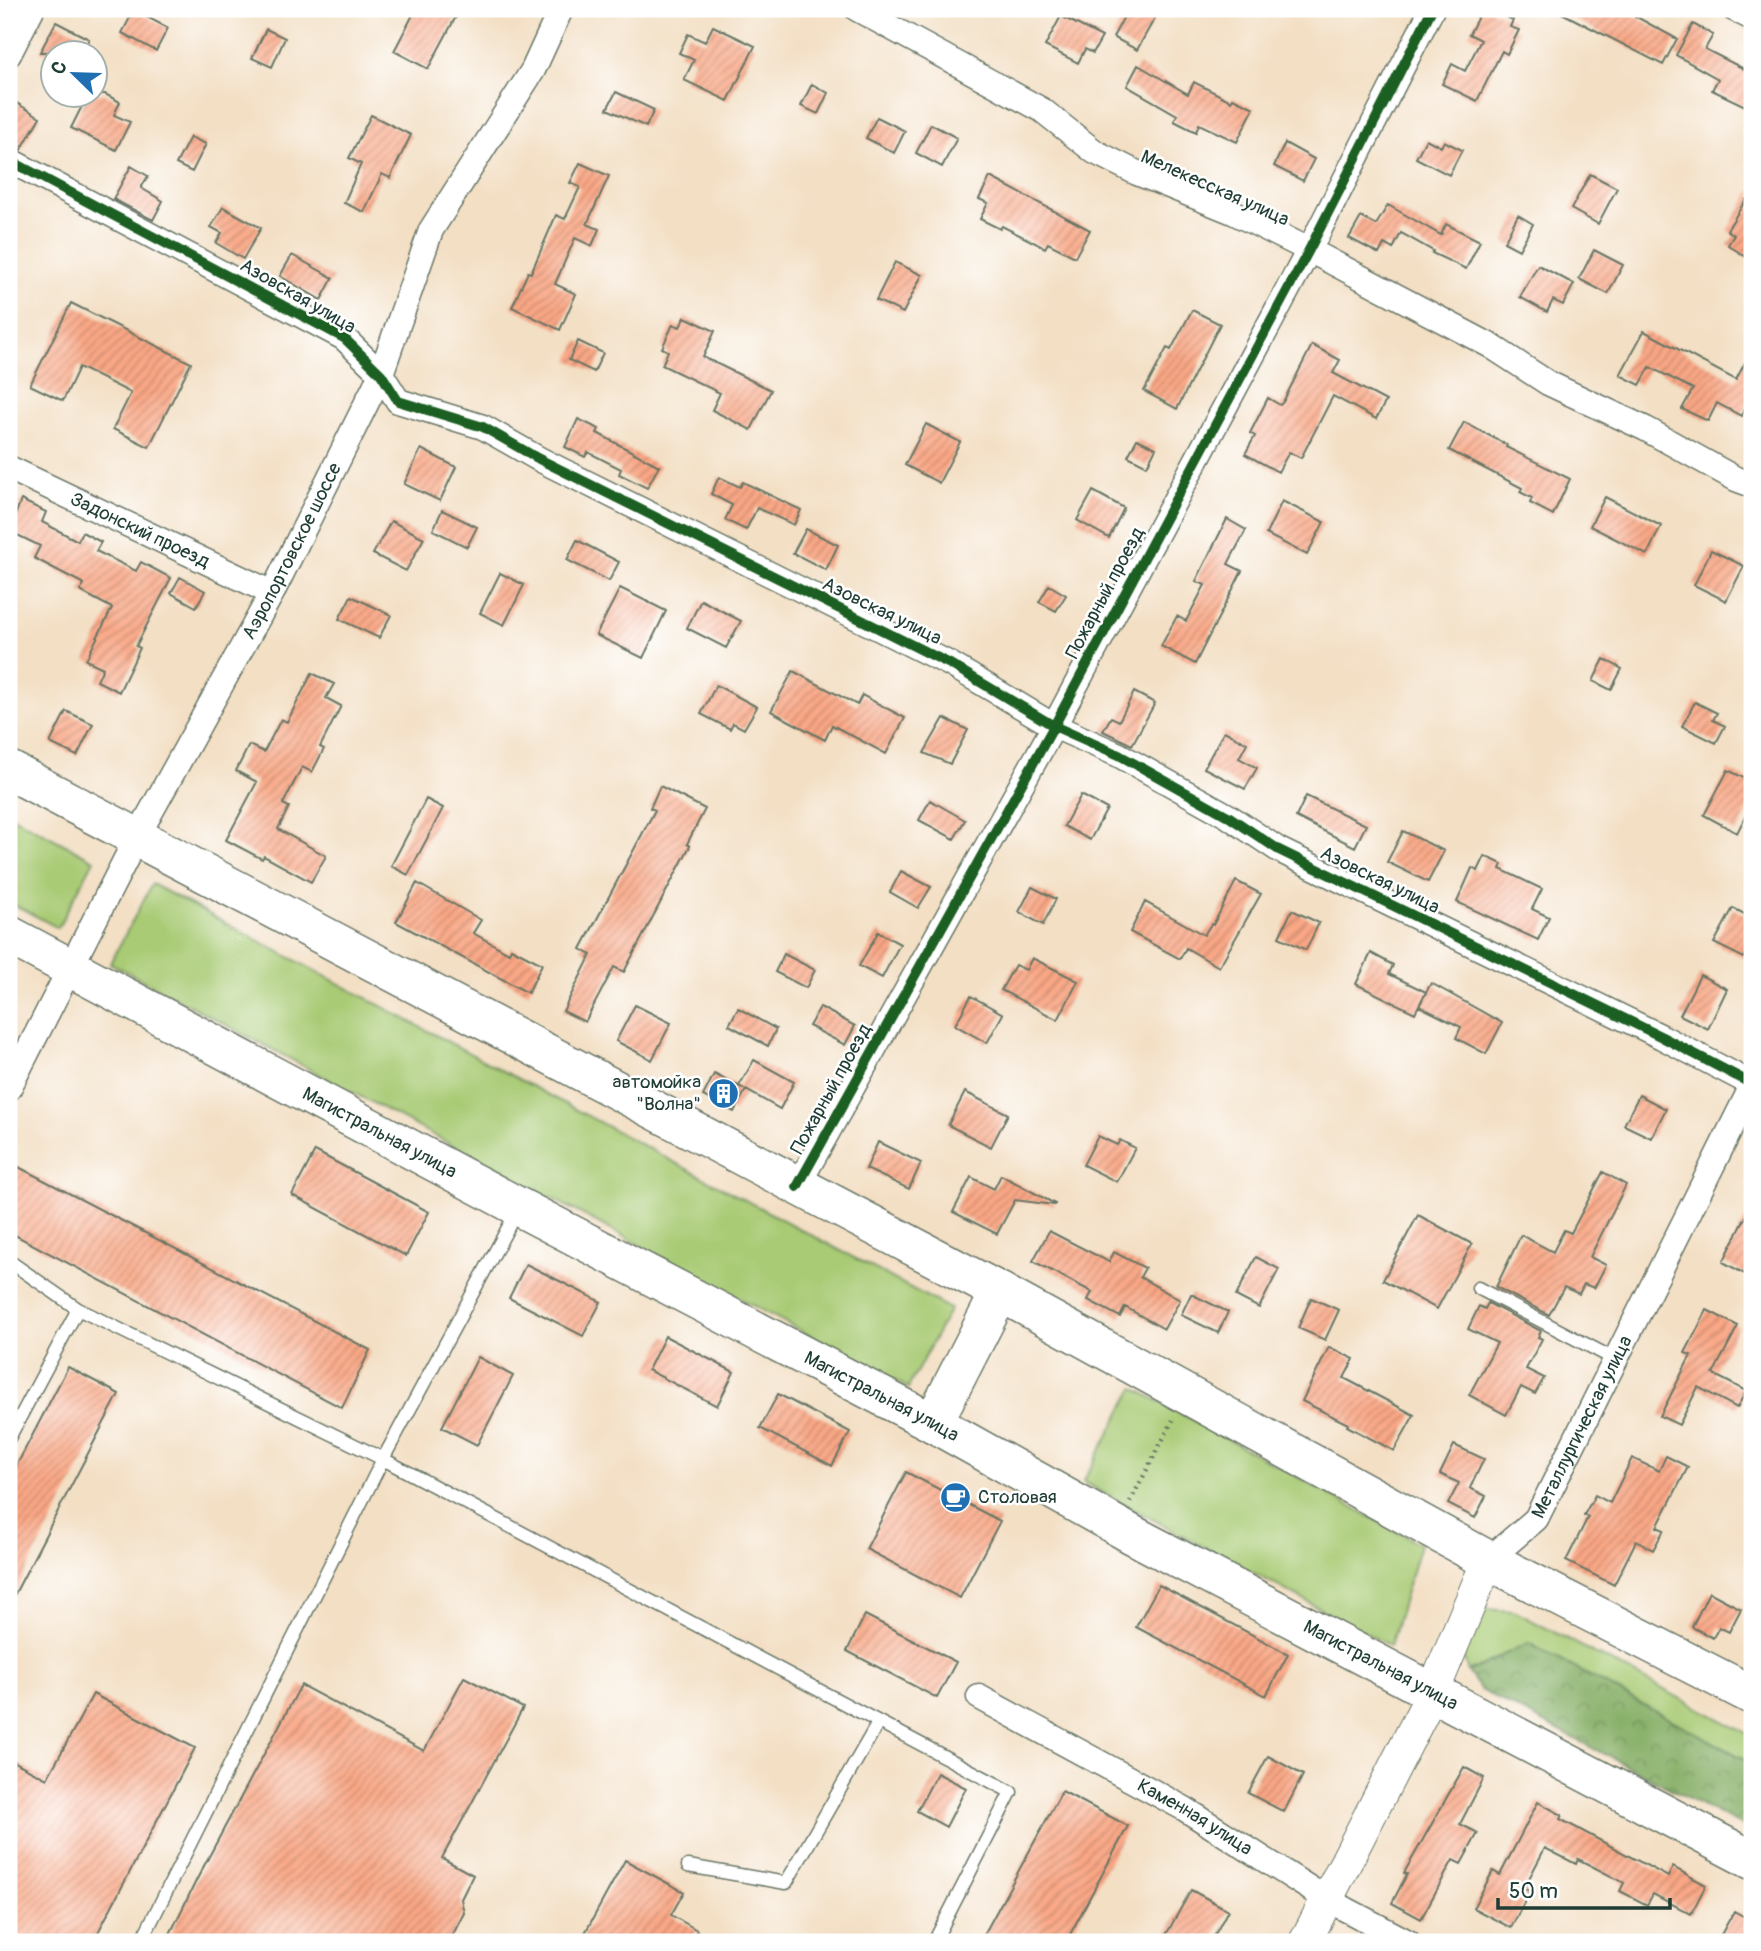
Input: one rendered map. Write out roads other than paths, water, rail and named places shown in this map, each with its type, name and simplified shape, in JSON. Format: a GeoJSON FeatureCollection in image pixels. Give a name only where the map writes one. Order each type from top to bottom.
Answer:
{"type":"FeatureCollection","features":[{"type":"Feature","properties":{"kind":"main road"},"geometry":{"type":"LineString","coordinates":[[9,770],[1000,1292],[1488,1560],[1752,1695]]}},
{"type":"Feature","properties":{"kind":"main road","name":"Магистральная улица"},"geometry":{"type":"LineString","coordinates":[[9,935],[519,1207],[933,1423],[1117,1526],[1752,1860]]}},
{"type":"Feature","properties":{"kind":"main road"},"geometry":{"type":"LineString","coordinates":[[933,1423],[1000,1292]]}},
{"type":"Feature","properties":{"kind":"street"},"geometry":{"type":"LineString","coordinates":[[9,54],[32,9]]}},
{"type":"Feature","properties":{"kind":"street","name":"Аэропортовское шоссе"},"geometry":{"type":"LineString","coordinates":[[9,1088],[137,837],[272,593],[381,374],[431,230],[533,70],[561,9]]}},
{"type":"Feature","properties":{"kind":"street","name":"Мелекесская улица"},"geometry":{"type":"LineString","coordinates":[[857,9],[1042,110],[1095,152],[1137,173],[1233,212],[1309,250],[1491,346],[1548,383],[1646,429],[1736,479],[1752,485]]}},
{"type":"Feature","properties":{"kind":"street","name":"Пожарный проезд"},"geometry":{"type":"LineString","coordinates":[[797,1187],[1054,726],[1309,250],[1432,9]]}},
{"type":"Feature","properties":{"kind":"street"},"geometry":{"type":"LineString","coordinates":[[1734,9],[1752,18]]}},
{"type":"Feature","properties":{"kind":"street","name":"Азовская улица"},"geometry":{"type":"LineString","coordinates":[[9,160],[344,338],[381,374],[398,401],[483,427],[551,466],[950,664],[1054,726],[1119,755],[1228,816],[1279,850],[1662,1037],[1752,1085]]}},
{"type":"Feature","properties":{"kind":"street","name":"Задонский проезд"},"geometry":{"type":"LineString","coordinates":[[9,468],[272,593]]}},
{"type":"Feature","properties":{"kind":"street","name":"Металлургическая улица"},"geometry":{"type":"LineString","coordinates":[[1305,1942],[1433,1692],[1488,1560],[1536,1519],[1752,1085]]}},
{"type":"Feature","properties":{"kind":"street","name":"Каменная улица"},"geometry":{"type":"LineString","coordinates":[[979,1698],[1185,1809],[1328,1900],[1408,1942]]}},
{"type":"Feature","properties":{"kind":"lane"},"geometry":{"type":"LineString","coordinates":[[141,1942],[383,1459],[519,1207]]}},
{"type":"Feature","properties":{"kind":"lane"},"geometry":{"type":"LineString","coordinates":[[9,1261],[78,1309],[383,1459],[1011,1792],[934,1942]]}},
{"type":"Feature","properties":{"kind":"lane"},"geometry":{"type":"LineString","coordinates":[[1478,1288],[1616,1360]]}},
{"type":"Feature","properties":{"kind":"lane"},"geometry":{"type":"LineString","coordinates":[[9,1438],[78,1309]]}},
{"type":"Feature","properties":{"kind":"lane"},"geometry":{"type":"LineString","coordinates":[[688,1866],[786,1883],[878,1723]]}},
{"type":"Feature","properties":{"kind":"place","name":"автомойка \"Волна\""},"geometry":{"type":"Point","coordinates":[724,1093]}},
{"type":"Feature","properties":{"kind":"place","name":"Столовая"},"geometry":{"type":"Point","coordinates":[955,1497]}}]}
